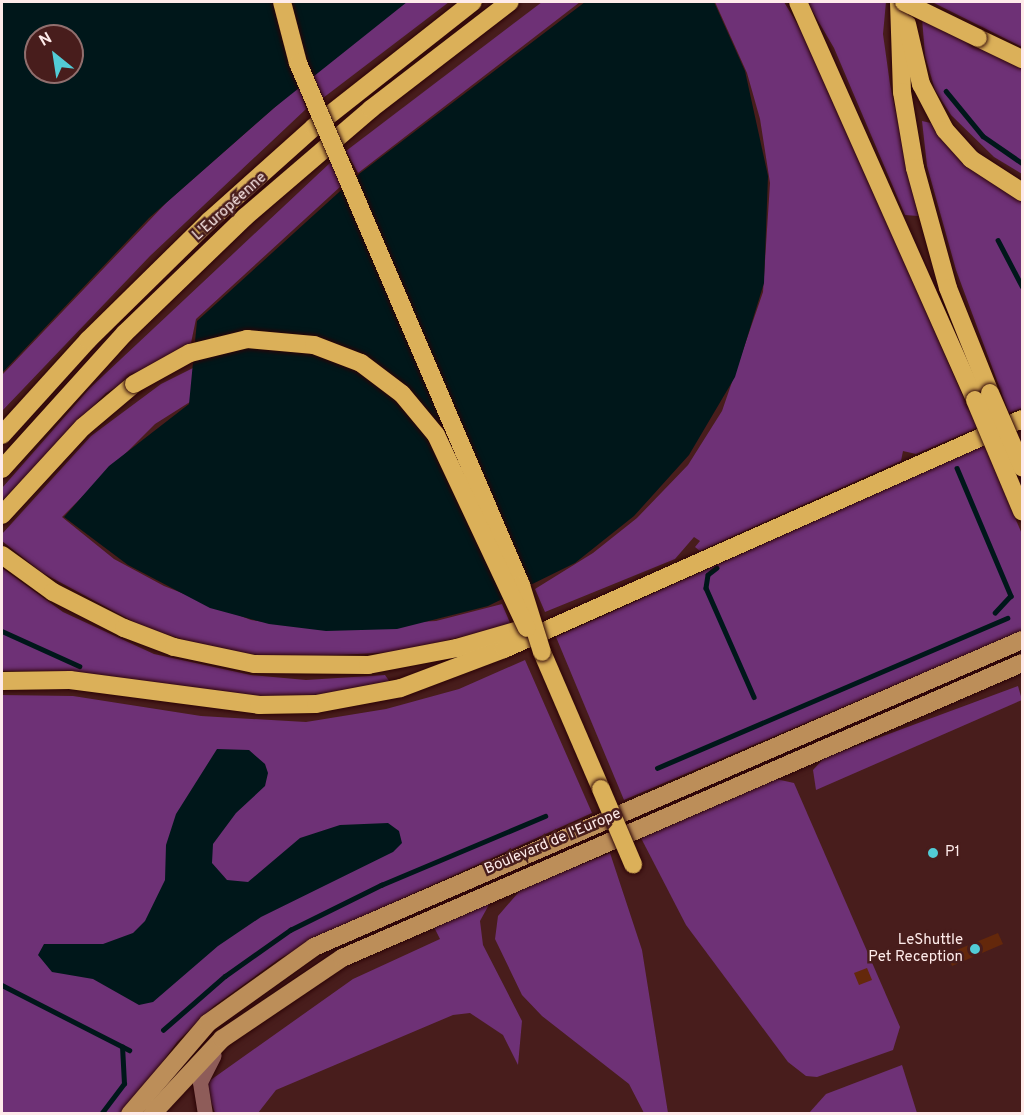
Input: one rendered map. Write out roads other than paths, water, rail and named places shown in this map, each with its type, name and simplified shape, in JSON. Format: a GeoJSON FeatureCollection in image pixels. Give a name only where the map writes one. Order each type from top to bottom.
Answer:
{"type":"FeatureCollection","features":[{"type":"Feature","properties":{"kind":"highway"},"geometry":{"type":"LineString","coordinates":[[282,2],[298,63],[520,585],[542,652],[633,864]]}},
{"type":"Feature","properties":{"kind":"highway","name":"L'Européenne"},"geometry":{"type":"LineString","coordinates":[[2,435],[88,340],[209,221],[321,121],[473,2]]}},
{"type":"Feature","properties":{"kind":"highway","name":"L'Européenne"},"geometry":{"type":"LineString","coordinates":[[2,469],[125,333],[245,217],[371,109],[510,2]]}},
{"type":"Feature","properties":{"kind":"highway"},"geometry":{"type":"LineString","coordinates":[[798,2],[982,396],[1023,466]]}},
{"type":"Feature","properties":{"kind":"highway"},"geometry":{"type":"LineString","coordinates":[[903,2],[902,92],[915,168],[945,279],[982,396],[1023,511]]}},
{"type":"Feature","properties":{"kind":"highway"},"geometry":{"type":"LineString","coordinates":[[903,2],[1023,59]]}},
{"type":"Feature","properties":{"kind":"highway"},"geometry":{"type":"LineString","coordinates":[[903,2],[914,61],[945,130],[978,165],[1023,192]]}},
{"type":"Feature","properties":{"kind":"highway"},"geometry":{"type":"LineString","coordinates":[[2,515],[83,427],[134,384],[190,353],[247,339],[314,345],[361,363],[402,394],[436,435],[508,592],[542,652]]}},
{"type":"Feature","properties":{"kind":"highway"},"geometry":{"type":"LineString","coordinates":[[2,681],[70,680],[250,705],[344,700],[401,688],[454,669],[695,561],[1023,419]]}},
{"type":"Feature","properties":{"kind":"highway"},"geometry":{"type":"LineString","coordinates":[[5,558],[75,605],[152,640],[229,660],[316,667],[396,661],[481,642],[695,561]]}},
{"type":"Feature","properties":{"kind":"main road","name":"Boulevard de l'Europe"},"geometry":{"type":"LineString","coordinates":[[130,1113],[208,1023],[265,978],[314,947],[1023,640]]}},
{"type":"Feature","properties":{"kind":"main road","name":"Boulevard de l'Europe"},"geometry":{"type":"LineString","coordinates":[[152,1113],[210,1050],[253,1016],[306,978],[360,949],[1023,663]]}},
{"type":"Feature","properties":{"kind":"main road"},"geometry":{"type":"LineString","coordinates":[[850,737],[904,724],[1023,677]]}},
{"type":"Feature","properties":{"kind":"street"},"geometry":{"type":"LineString","coordinates":[[206,1113],[199,1091],[205,1068],[253,1016]]}},
{"type":"Feature","properties":{"kind":"water"},"geometry":{"type":"Polygon","coordinates":[[[2,2],[407,2],[274,108],[149,218],[2,373],[2,2]]]}},
{"type":"Feature","properties":{"kind":"water"},"geometry":{"type":"Polygon","coordinates":[[[585,2],[714,2],[745,71],[768,176],[764,283],[735,377],[689,455],[634,516],[575,563],[488,606],[397,629],[326,631],[269,624],[210,608],[128,565],[64,517],[109,466],[189,404],[197,321],[359,174],[585,2]]]}},
{"type":"Feature","properties":{"kind":"water"},"geometry":{"type":"Polygon","coordinates":[[[217,749],[249,750],[265,764],[268,773],[265,786],[236,813],[213,844],[212,863],[227,880],[248,882],[300,838],[340,825],[388,823],[399,831],[402,843],[393,852],[261,917],[218,946],[153,1002],[139,1005],[93,979],[52,972],[38,955],[44,944],[103,944],[133,933],[145,921],[165,880],[166,845],[176,814],[217,749]]]}},
{"type":"Feature","properties":{"kind":"waterway"},"geometry":{"type":"LineString","coordinates":[[946,91],[983,136],[1022,163]]}},
{"type":"Feature","properties":{"kind":"waterway"},"geometry":{"type":"LineString","coordinates":[[998,240],[1022,286]]}},
{"type":"Feature","properties":{"kind":"waterway"},"geometry":{"type":"LineString","coordinates":[[957,468],[1011,596],[995,613]]}},
{"type":"Feature","properties":{"kind":"waterway"},"geometry":{"type":"LineString","coordinates":[[717,568],[708,575],[706,588],[754,697]]}},
{"type":"Feature","properties":{"kind":"waterway"},"geometry":{"type":"LineString","coordinates":[[657,768],[1007,618]]}},
{"type":"Feature","properties":{"kind":"waterway"},"geometry":{"type":"LineString","coordinates":[[2,631],[79,666]]}},
{"type":"Feature","properties":{"kind":"waterway"},"geometry":{"type":"LineString","coordinates":[[163,1030],[225,976],[290,930],[381,885],[545,816]]}},
{"type":"Feature","properties":{"kind":"waterway"},"geometry":{"type":"LineString","coordinates":[[2,985],[129,1050]]}},
{"type":"Feature","properties":{"kind":"waterway"},"geometry":{"type":"LineString","coordinates":[[101,1114],[124,1084],[122,1047]]}},
{"type":"Feature","properties":{"kind":"place","name":"P1"},"geometry":{"type":"Point","coordinates":[933,853]}},
{"type":"Feature","properties":{"kind":"place","name":"LeShuttle Pet Reception"},"geometry":{"type":"Point","coordinates":[975,949]}}]}
